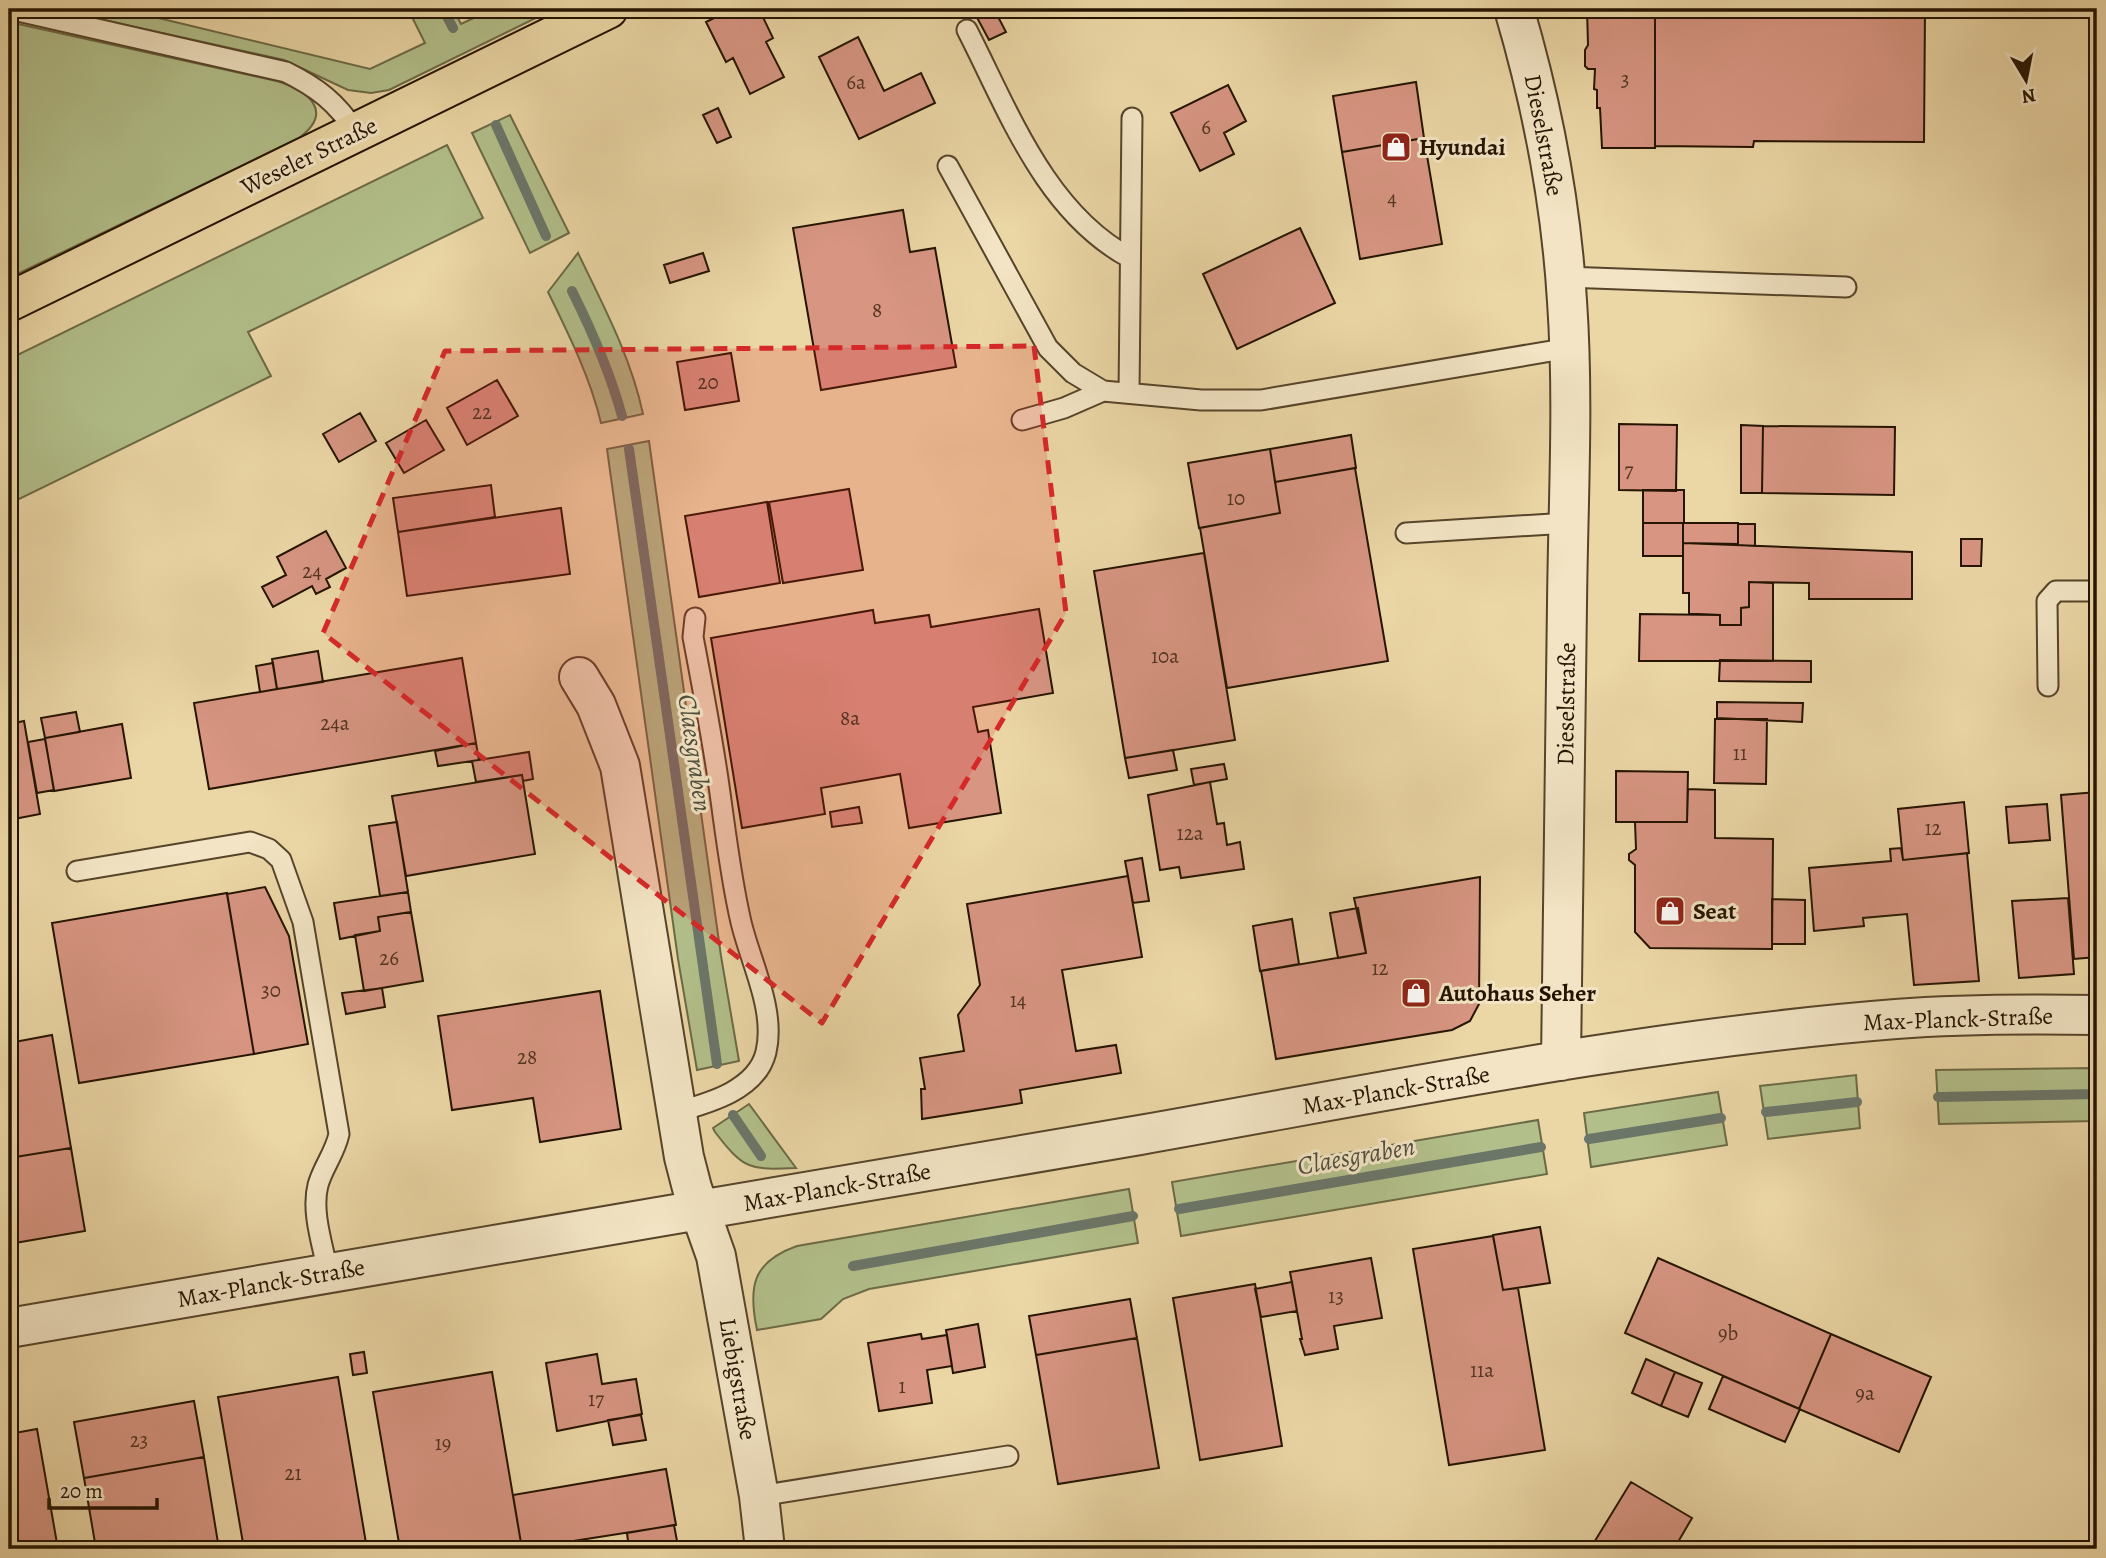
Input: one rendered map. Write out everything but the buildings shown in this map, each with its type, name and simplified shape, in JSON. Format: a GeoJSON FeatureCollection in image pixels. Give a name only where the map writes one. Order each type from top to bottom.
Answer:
{"type":"FeatureCollection","features":[{"type":"Feature","properties":{"kind":"main road","name":"Weseler Straße"},"geometry":{"type":"LineString","coordinates":[[9,302],[608,9]]}},
{"type":"Feature","properties":{"kind":"street","name":"Dieselstraße"},"geometry":{"type":"LineString","coordinates":[[1514,9],[1545,131],[1558,206],[1569,348],[1561,1061]]}},
{"type":"Feature","properties":{"kind":"street"},"geometry":{"type":"LineString","coordinates":[[579,677],[596,705],[620,766],[684,1157],[699,1211]]}},
{"type":"Feature","properties":{"kind":"street","name":"Max-Planck-Straße"},"geometry":{"type":"LineString","coordinates":[[9,1328],[1561,1061],[1734,1036],[1892,1019],[1989,1014],[2097,1015]]}},
{"type":"Feature","properties":{"kind":"street","name":"Liebigstraße"},"geometry":{"type":"LineString","coordinates":[[699,1211],[713,1246],[721,1280],[759,1496],[765,1549]]}},
{"type":"Feature","properties":{"kind":"lane"},"geometry":{"type":"LineString","coordinates":[[9,9],[286,72],[322,92],[338,106],[356,132]]}},
{"type":"Feature","properties":{"kind":"lane"},"geometry":{"type":"LineString","coordinates":[[967,30],[1025,144],[1047,180],[1098,238],[1130,258]]}},
{"type":"Feature","properties":{"kind":"lane"},"geometry":{"type":"LineString","coordinates":[[1129,393],[1132,118]]}},
{"type":"Feature","properties":{"kind":"lane"},"geometry":{"type":"LineString","coordinates":[[948,166],[1048,348],[1073,373],[1103,391],[1200,400],[1261,400],[1569,348]]}},
{"type":"Feature","properties":{"kind":"lane"},"geometry":{"type":"LineString","coordinates":[[1565,277],[1846,287]]}},
{"type":"Feature","properties":{"kind":"lane"},"geometry":{"type":"LineString","coordinates":[[1022,420],[1064,408],[1103,391]]}},
{"type":"Feature","properties":{"kind":"lane"},"geometry":{"type":"LineString","coordinates":[[1406,533],[1568,523]]}},
{"type":"Feature","properties":{"kind":"lane"},"geometry":{"type":"LineString","coordinates":[[2048,686],[2047,601],[2056,591],[2097,591]]}},
{"type":"Feature","properties":{"kind":"lane"},"geometry":{"type":"LineString","coordinates":[[677,1112],[709,1103],[736,1090],[755,1073],[766,1052],[767,1022],[758,975],[741,923],[736,897],[693,637],[695,618]]}},
{"type":"Feature","properties":{"kind":"lane"},"geometry":{"type":"LineString","coordinates":[[77,872],[250,842],[269,849],[281,860],[303,922],[339,1134],[317,1189],[318,1225],[328,1272]]}},
{"type":"Feature","properties":{"kind":"lane"},"geometry":{"type":"LineString","coordinates":[[759,1496],[1008,1456]]}},
{"type":"Feature","properties":{"kind":"highlighted area"},"geometry":{"type":"Polygon","coordinates":[[[1034,346],[1066,613],[822,1023],[323,633],[445,351],[1034,346]]]}},
{"type":"Feature","properties":{"kind":"green space"},"geometry":{"type":"Polygon","coordinates":[[[54,9],[121,9],[370,69],[425,43],[408,9],[453,9],[461,24],[493,9],[554,9],[389,90],[371,93],[348,90],[284,60],[54,9]]]}},
{"type":"Feature","properties":{"kind":"green space"},"geometry":{"type":"Polygon","coordinates":[[[9,22],[277,81],[307,96],[316,111],[315,119],[299,138],[9,278],[9,22]]]}},
{"type":"Feature","properties":{"kind":"green space"},"geometry":{"type":"Polygon","coordinates":[[[510,115],[569,233],[530,253],[472,133],[510,115]]]}},
{"type":"Feature","properties":{"kind":"green space"},"geometry":{"type":"Polygon","coordinates":[[[447,145],[483,218],[248,332],[271,376],[9,504],[9,359],[447,145]]]}},
{"type":"Feature","properties":{"kind":"green space"},"geometry":{"type":"Polygon","coordinates":[[[578,253],[624,352],[643,414],[601,423],[585,373],[548,292],[578,253]]]}},
{"type":"Feature","properties":{"kind":"green space"},"geometry":{"type":"Polygon","coordinates":[[[649,441],[721,956],[739,1061],[697,1070],[678,959],[607,449],[649,441]]]}},
{"type":"Feature","properties":{"kind":"green space"},"geometry":{"type":"Polygon","coordinates":[[[2097,1068],[2097,1121],[1939,1124],[1936,1070],[2097,1068]]]}},
{"type":"Feature","properties":{"kind":"green space"},"geometry":{"type":"Polygon","coordinates":[[[1856,1075],[1860,1128],[1768,1139],[1760,1086],[1856,1075]]]}},
{"type":"Feature","properties":{"kind":"green space"},"geometry":{"type":"Polygon","coordinates":[[[1718,1092],[1727,1145],[1591,1167],[1584,1113],[1718,1092]]]}},
{"type":"Feature","properties":{"kind":"green space"},"geometry":{"type":"Polygon","coordinates":[[[749,1104],[796,1168],[768,1169],[749,1165],[733,1154],[715,1132],[713,1128],[749,1104]]]}},
{"type":"Feature","properties":{"kind":"green space"},"geometry":{"type":"Polygon","coordinates":[[[1538,1120],[1547,1174],[1181,1236],[1172,1182],[1538,1120]]]}},
{"type":"Feature","properties":{"kind":"green space"},"geometry":{"type":"Polygon","coordinates":[[[1129,1189],[1138,1243],[869,1289],[843,1299],[821,1319],[757,1330],[753,1301],[757,1278],[762,1268],[771,1260],[797,1246],[1129,1189]]]}},
{"type":"Feature","properties":{"kind":"waterway","name":"Claesgraben"},"geometry":{"type":"LineString","coordinates":[[443,9],[453,28]]}},
{"type":"Feature","properties":{"kind":"waterway","name":"Claesgraben"},"geometry":{"type":"LineString","coordinates":[[496,125],[546,236]]}},
{"type":"Feature","properties":{"kind":"waterway","name":"Claesgraben"},"geometry":{"type":"LineString","coordinates":[[572,291],[600,352],[622,416]]}},
{"type":"Feature","properties":{"kind":"waterway","name":"Claesgraben"},"geometry":{"type":"LineString","coordinates":[[629,449],[717,1064]]}},
{"type":"Feature","properties":{"kind":"waterway","name":"Claesgraben"},"geometry":{"type":"LineString","coordinates":[[1938,1097],[2097,1094]]}},
{"type":"Feature","properties":{"kind":"waterway","name":"Claesgraben"},"geometry":{"type":"LineString","coordinates":[[1766,1112],[1857,1102]]}},
{"type":"Feature","properties":{"kind":"waterway","name":"Claesgraben"},"geometry":{"type":"LineString","coordinates":[[733,1115],[761,1156]]}},
{"type":"Feature","properties":{"kind":"waterway","name":"Claesgraben"},"geometry":{"type":"LineString","coordinates":[[1589,1139],[1721,1118]]}},
{"type":"Feature","properties":{"kind":"waterway","name":"Claesgraben"},"geometry":{"type":"LineString","coordinates":[[1179,1209],[1541,1147]]}},
{"type":"Feature","properties":{"kind":"waterway","name":"Claesgraben"},"geometry":{"type":"LineString","coordinates":[[853,1266],[1133,1216]]}},
{"type":"Feature","properties":{"kind":"place","name":"Hyundai"},"geometry":{"type":"Point","coordinates":[1396,147]}},
{"type":"Feature","properties":{"kind":"place","name":"Seat"},"geometry":{"type":"Point","coordinates":[1670,911]}},
{"type":"Feature","properties":{"kind":"place","name":"Autohaus Seher"},"geometry":{"type":"Point","coordinates":[1416,993]}}]}
